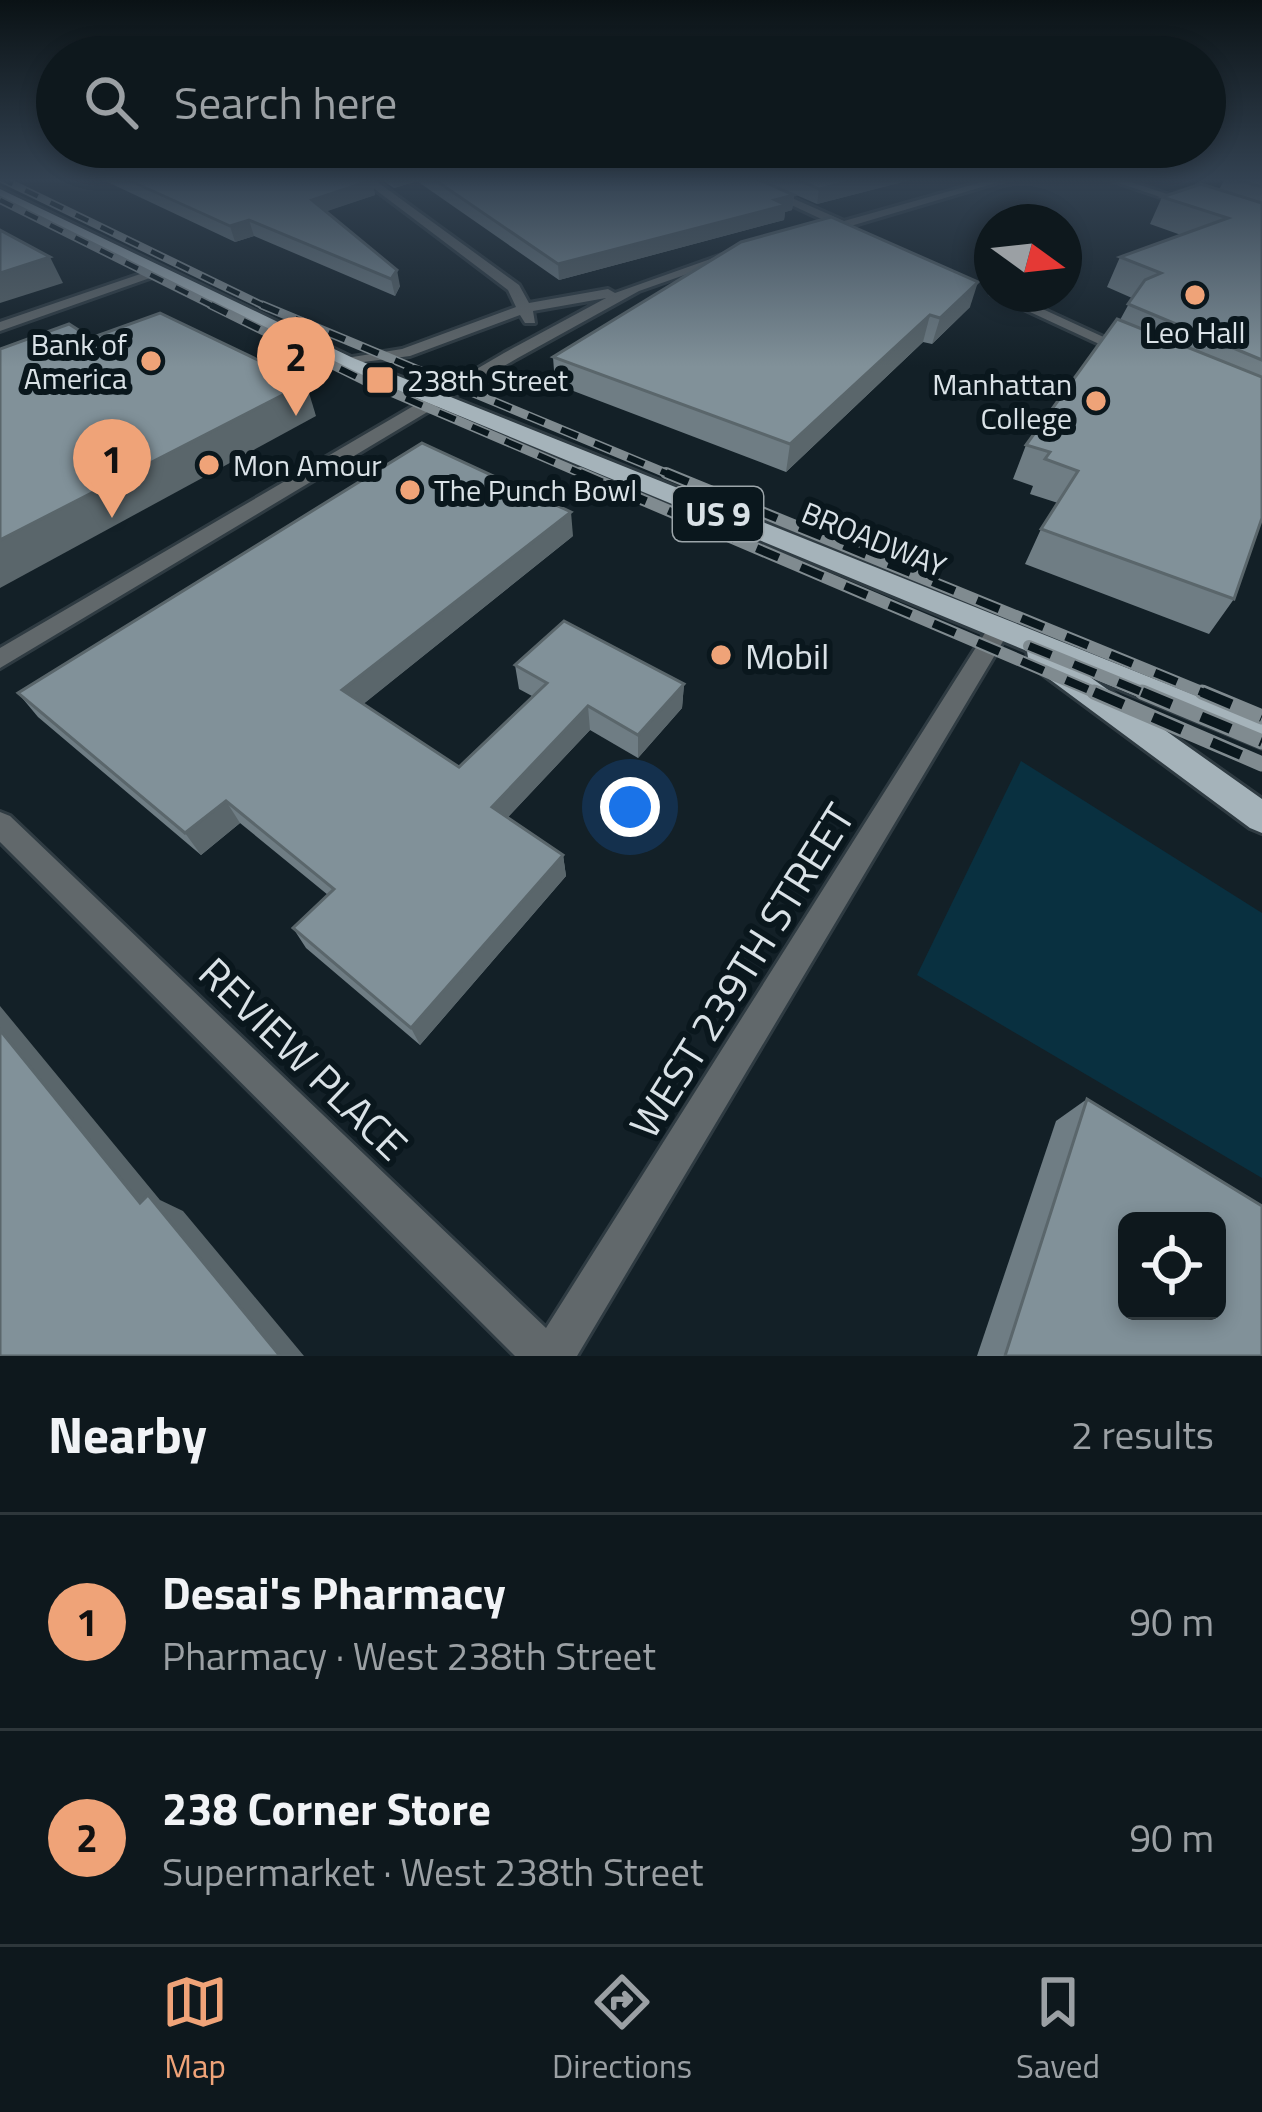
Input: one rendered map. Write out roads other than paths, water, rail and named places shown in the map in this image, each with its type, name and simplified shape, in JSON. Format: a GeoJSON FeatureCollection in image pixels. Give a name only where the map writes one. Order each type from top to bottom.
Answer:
{"type":"FeatureCollection","features":[{"type":"Feature","properties":{"kind":"main road","name":"BROADWAY"},"geometry":{"type":"LineString","coordinates":[[95,241],[346,362],[1262,735]]}},
{"type":"Feature","properties":{"kind":"main road","name":"BROADWAY"},"geometry":{"type":"LineString","coordinates":[[1000,628],[1262,818]]}},
{"type":"Feature","properties":{"kind":"street"},"geometry":{"type":"LineString","coordinates":[[451,241],[514,288],[527,308],[531,330],[510,356]]}},
{"type":"Feature","properties":{"kind":"street"},"geometry":{"type":"LineString","coordinates":[[346,362],[405,353],[527,308],[634,288],[755,249]]}},
{"type":"Feature","properties":{"kind":"street"},"geometry":{"type":"LineString","coordinates":[[0,327],[157,273]]}},
{"type":"Feature","properties":{"kind":"street"},"geometry":{"type":"LineString","coordinates":[[0,659],[510,356],[634,288]]}},
{"type":"Feature","properties":{"kind":"street"},"geometry":{"type":"LineString","coordinates":[[1038,312],[1155,364]]}},
{"type":"Feature","properties":{"kind":"street","name":"WEST 239TH STREET"},"geometry":{"type":"LineString","coordinates":[[549,1356],[1000,628]]}},
{"type":"Feature","properties":{"kind":"street","name":"REVIEW PLACE"},"geometry":{"type":"LineString","coordinates":[[0,824],[549,1356]]}},
{"type":"Feature","properties":{"kind":"railway"},"geometry":{"type":"LineString","coordinates":[[83,241],[217,308]]}},
{"type":"Feature","properties":{"kind":"railway"},"geometry":{"type":"LineString","coordinates":[[130,241],[268,308]]}},
{"type":"Feature","properties":{"kind":"railway"},"geometry":{"type":"LineString","coordinates":[[211,305],[363,380],[580,473]]}},
{"type":"Feature","properties":{"kind":"railway"},"geometry":{"type":"LineString","coordinates":[[262,305],[673,476]]}},
{"type":"Feature","properties":{"kind":"railway"},"geometry":{"type":"LineString","coordinates":[[580,473],[1101,695]]}},
{"type":"Feature","properties":{"kind":"railway"},"geometry":{"type":"LineString","coordinates":[[580,473],[587,476]]}},
{"type":"Feature","properties":{"kind":"railway"},"geometry":{"type":"LineString","coordinates":[[666,473],[1209,695]]}},
{"type":"Feature","properties":{"kind":"railway"},"geometry":{"type":"LineString","coordinates":[[1029,646],[1149,695]]}},
{"type":"Feature","properties":{"kind":"railway"},"geometry":{"type":"LineString","coordinates":[[1094,692],[1101,695]]}},
{"type":"Feature","properties":{"kind":"railway"},"geometry":{"type":"LineString","coordinates":[[1142,692],[1262,742]]}},
{"type":"Feature","properties":{"kind":"railway"},"geometry":{"type":"LineString","coordinates":[[1202,692],[1262,717]]}},
{"type":"Feature","properties":{"kind":"railway"},"geometry":{"type":"LineString","coordinates":[[1101,695],[1262,764]]}},
{"type":"Feature","properties":{"kind":"place","name":"Leo Hall"},"geometry":{"type":"Point","coordinates":[1195,295]}},
{"type":"Feature","properties":{"kind":"place","name":"Bank of America"},"geometry":{"type":"Point","coordinates":[151,361]}},
{"type":"Feature","properties":{"kind":"place","name":"238th Street"},"geometry":{"type":"Point","coordinates":[380,380]}},
{"type":"Feature","properties":{"kind":"place","name":"Manhattan College"},"geometry":{"type":"Point","coordinates":[1096,401]}},
{"type":"Feature","properties":{"kind":"place","name":"238 Corner Store"},"geometry":{"type":"Point","coordinates":[296,416]}},
{"type":"Feature","properties":{"kind":"place","name":"Mon Amour"},"geometry":{"type":"Point","coordinates":[209,465]}},
{"type":"Feature","properties":{"kind":"place","name":"The Punch Bowl"},"geometry":{"type":"Point","coordinates":[410,490]}},
{"type":"Feature","properties":{"kind":"place","name":"Desai's Pharmacy"},"geometry":{"type":"Point","coordinates":[112,518]}},
{"type":"Feature","properties":{"kind":"place","name":"Mobil"},"geometry":{"type":"Point","coordinates":[721,655]}}]}
